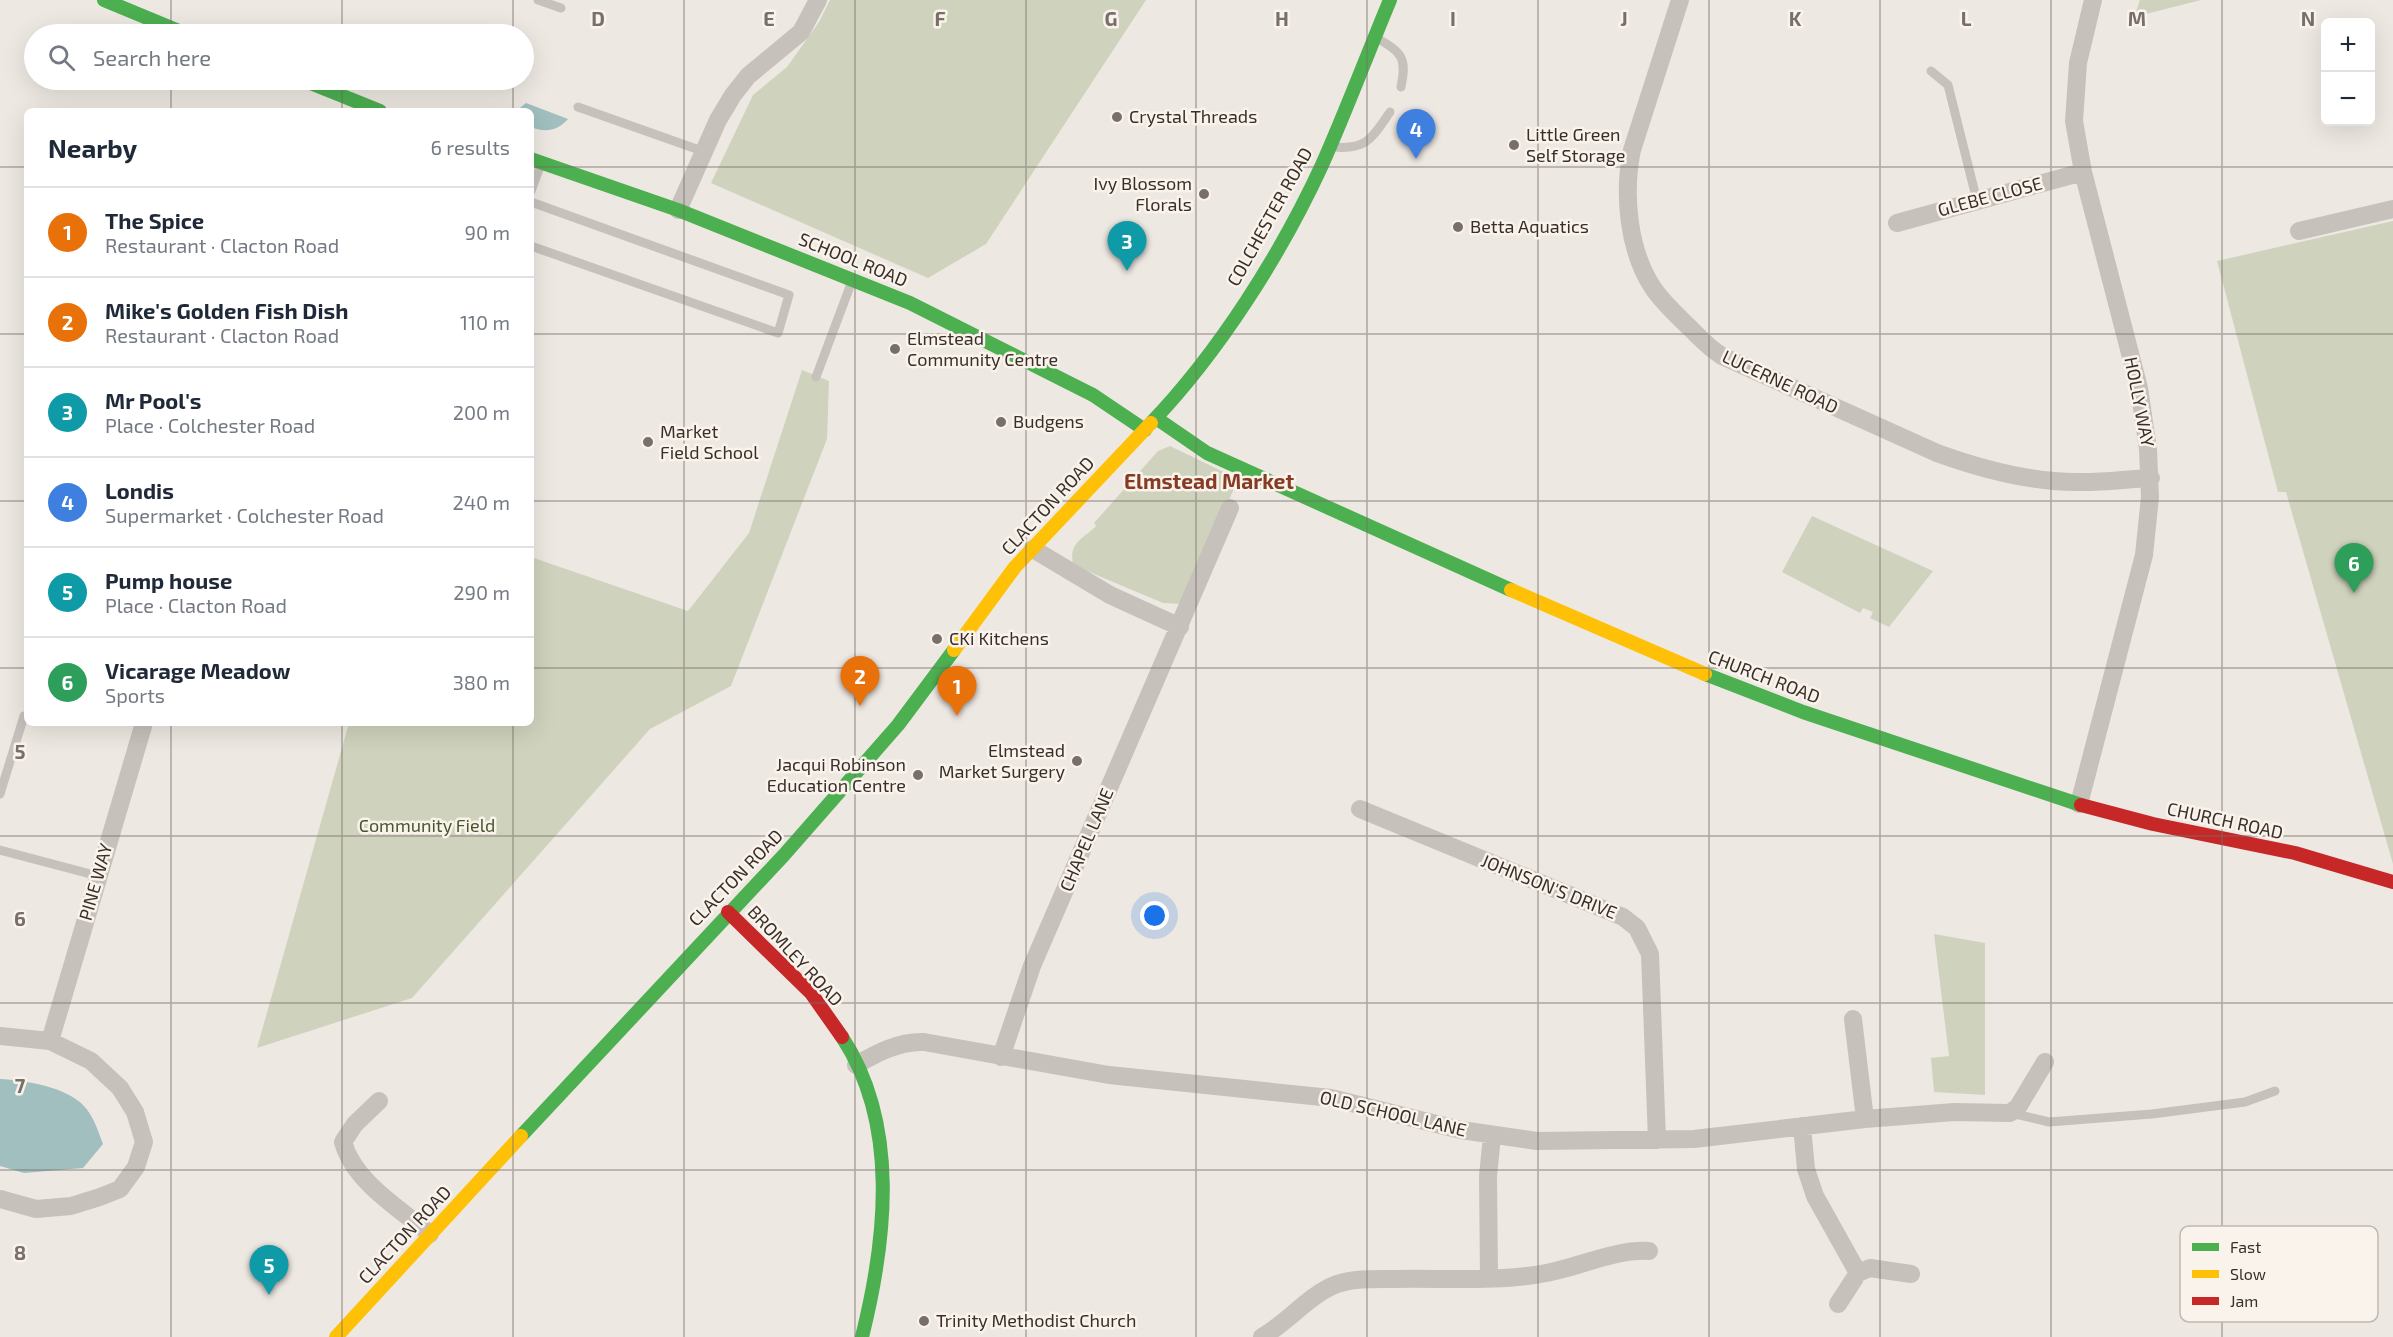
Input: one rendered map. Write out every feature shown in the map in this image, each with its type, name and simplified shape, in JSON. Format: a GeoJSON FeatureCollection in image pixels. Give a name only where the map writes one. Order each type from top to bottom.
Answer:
{"type":"FeatureCollection","features":[{"type":"Feature","properties":{"kind":"street"},"geometry":{"type":"LineString","coordinates":[[104,0],[162,24]]}},
{"type":"Feature","properties":{"kind":"street"},"geometry":{"type":"LineString","coordinates":[[678,210],[718,120],[733,95],[748,76],[801,32],[818,0]]}},
{"type":"Feature","properties":{"kind":"street","name":"COLCHESTER ROAD"},"geometry":{"type":"LineString","coordinates":[[1144,430],[1221,338],[1266,268],[1329,147],[1390,0]]}},
{"type":"Feature","properties":{"kind":"street","name":"LUCERNE ROAD"},"geometry":{"type":"LineString","coordinates":[[1680,0],[1632,150],[1627,188],[1631,227],[1648,278],[1662,300],[1698,338],[1722,356],[1937,453],[1966,463],[2035,479],[2056,481],[2151,478]]}},
{"type":"Feature","properties":{"kind":"street","name":"HOLLY WAY"},"geometry":{"type":"LineString","coordinates":[[2079,804],[2144,555],[2150,514],[2151,478],[2139,387],[2083,172],[2073,103],[2082,39],[2093,0]]}},
{"type":"Feature","properties":{"kind":"street"},"geometry":{"type":"LineString","coordinates":[[317,90],[335,103],[363,108]]}},
{"type":"Feature","properties":{"kind":"street","name":"SCHOOL ROAD"},"geometry":{"type":"LineString","coordinates":[[536,161],[678,210],[910,303],[1093,395],[1144,430]]}},
{"type":"Feature","properties":{"kind":"street","name":"GLEBE CLOSE"},"geometry":{"type":"LineString","coordinates":[[1897,223],[2083,172]]}},
{"type":"Feature","properties":{"kind":"street"},"geometry":{"type":"LineString","coordinates":[[2299,231],[2393,209]]}},
{"type":"Feature","properties":{"kind":"street","name":"CHURCH ROAD"},"geometry":{"type":"LineString","coordinates":[[1156,418],[1207,453],[1247,472],[1694,670],[1803,712],[2079,804],[2153,824],[2295,854],[2393,882]]}},
{"type":"Feature","properties":{"kind":"street","name":"CLACTON ROAD"},"geometry":{"type":"LineString","coordinates":[[336,1337],[728,912],[784,855],[898,725],[1008,577],[1144,430]]}},
{"type":"Feature","properties":{"kind":"street","name":"CHAPEL LANE"},"geometry":{"type":"LineString","coordinates":[[1001,1057],[1032,966],[1230,508]]}},
{"type":"Feature","properties":{"kind":"street"},"geometry":{"type":"LineString","coordinates":[[1033,549],[1110,595],[1180,627]]}},
{"type":"Feature","properties":{"kind":"street","name":"PINE WAY"},"geometry":{"type":"LineString","coordinates":[[50,1041],[143,726]]}},
{"type":"Feature","properties":{"kind":"street","name":"JOHNSON'S DRIVE"},"geometry":{"type":"LineString","coordinates":[[1360,809],[1623,917],[1637,928],[1650,954],[1658,1140]]}},
{"type":"Feature","properties":{"kind":"street","name":"BROMLEY ROAD"},"geometry":{"type":"LineString","coordinates":[[728,912],[820,1006],[842,1037],[868,1090],[878,1128],[883,1185],[878,1272],[862,1337]]}},
{"type":"Feature","properties":{"kind":"street"},"geometry":{"type":"LineString","coordinates":[[1853,1019],[1865,1119]]}},
{"type":"Feature","properties":{"kind":"street"},"geometry":{"type":"LineString","coordinates":[[0,1036],[50,1041],[90,1061],[120,1088],[135,1112],[144,1142],[136,1167],[120,1189],[71,1206],[36,1209],[0,1199]]}},
{"type":"Feature","properties":{"kind":"street","name":"OLD SCHOOL LANE"},"geometry":{"type":"LineString","coordinates":[[856,1065],[891,1047],[910,1041],[1109,1075],[1331,1098],[1492,1136],[1537,1141],[1694,1139],[1865,1119],[1954,1112],[2010,1113]]}},
{"type":"Feature","properties":{"kind":"street"},"geometry":{"type":"LineString","coordinates":[[2010,1113],[2018,1107],[2045,1062]]}},
{"type":"Feature","properties":{"kind":"street"},"geometry":{"type":"LineString","coordinates":[[379,1101],[355,1124],[343,1142],[348,1159],[386,1198],[430,1234]]}},
{"type":"Feature","properties":{"kind":"street"},"geometry":{"type":"LineString","coordinates":[[1802,1126],[1806,1169],[1815,1196],[1858,1273]]}},
{"type":"Feature","properties":{"kind":"street"},"geometry":{"type":"LineString","coordinates":[[1489,1277],[1488,1176],[1492,1136]]}},
{"type":"Feature","properties":{"kind":"street"},"geometry":{"type":"LineString","coordinates":[[1262,1337],[1293,1316],[1320,1293],[1339,1283],[1369,1279],[1544,1274],[1633,1250],[1649,1251]]}},
{"type":"Feature","properties":{"kind":"street"},"geometry":{"type":"LineString","coordinates":[[1838,1304],[1858,1273],[1870,1268],[1911,1274]]}},
{"type":"Feature","properties":{"kind":"lane"},"geometry":{"type":"LineString","coordinates":[[538,0],[561,8]]}},
{"type":"Feature","properties":{"kind":"lane"},"geometry":{"type":"LineString","coordinates":[[1375,36],[1398,51],[1402,58],[1405,68],[1401,87]]}},
{"type":"Feature","properties":{"kind":"lane"},"geometry":{"type":"LineString","coordinates":[[1931,71],[1948,85],[1977,201]]}},
{"type":"Feature","properties":{"kind":"lane"},"geometry":{"type":"LineString","coordinates":[[578,107],[705,152]]}},
{"type":"Feature","properties":{"kind":"lane"},"geometry":{"type":"LineString","coordinates":[[1329,147],[1352,148],[1363,145],[1374,136],[1390,112]]}},
{"type":"Feature","properties":{"kind":"lane"},"geometry":{"type":"LineString","coordinates":[[534,203],[789,295],[778,333],[534,247]]}},
{"type":"Feature","properties":{"kind":"lane"},"geometry":{"type":"LineString","coordinates":[[816,377],[853,279]]}},
{"type":"Feature","properties":{"kind":"lane"},"geometry":{"type":"LineString","coordinates":[[0,794],[24,716]]}},
{"type":"Feature","properties":{"kind":"lane"},"geometry":{"type":"LineString","coordinates":[[0,850],[98,876]]}},
{"type":"Feature","properties":{"kind":"lane"},"geometry":{"type":"LineString","coordinates":[[2010,1113],[2049,1122],[2152,1114],[2245,1102],[2275,1091]]}},
{"type":"Feature","properties":{"kind":"green space"},"geometry":{"type":"Polygon","coordinates":[[[830,0],[1146,0],[986,244],[928,278],[711,183],[753,95],[787,67],[819,22],[830,0]]]}},
{"type":"Feature","properties":{"kind":"green space"},"geometry":{"type":"Polygon","coordinates":[[[2140,0],[2201,0],[2134,17],[2140,0]]]}},
{"type":"Feature","properties":{"kind":"green space"},"geometry":{"type":"Polygon","coordinates":[[[2393,221],[2393,864],[2286,492],[2278,492],[2217,261],[2393,221]]]}},
{"type":"Feature","properties":{"kind":"green space","name":"Community Field"},"geometry":{"type":"Polygon","coordinates":[[[802,370],[829,381],[827,439],[731,686],[650,729],[412,998],[257,1048],[348,726],[534,726],[534,558],[688,611],[749,533],[802,370]]]}},
{"type":"Feature","properties":{"kind":"green space"},"geometry":{"type":"Polygon","coordinates":[[[1170,446],[1236,478],[1236,484],[1182,604],[1163,603],[1080,568],[1073,564],[1072,557],[1075,545],[1096,526],[1094,523],[1158,451],[1170,446]]]}},
{"type":"Feature","properties":{"kind":"green space"},"geometry":{"type":"Polygon","coordinates":[[[1812,516],[1933,571],[1889,627],[1870,618],[1873,612],[1863,608],[1860,613],[1782,572],[1812,516]]]}},
{"type":"Feature","properties":{"kind":"green space"},"geometry":{"type":"Polygon","coordinates":[[[1934,934],[1985,943],[1985,1095],[1934,1092],[1931,1058],[1949,1056],[1934,934]]]}},
{"type":"Feature","properties":{"kind":"water"},"geometry":{"type":"Polygon","coordinates":[[[526,103],[568,119],[551,130],[542,130],[534,128],[534,108],[520,108],[526,103]]]}},
{"type":"Feature","properties":{"kind":"water"},"geometry":{"type":"Polygon","coordinates":[[[0,1079],[45,1086],[76,1099],[90,1115],[103,1144],[83,1168],[24,1173],[0,1166],[0,1079]]]}},
{"type":"Feature","properties":{"kind":"traffic: fast"},"geometry":{"type":"LineString","coordinates":[[104,0],[162,24]]}},
{"type":"Feature","properties":{"kind":"traffic: fast"},"geometry":{"type":"LineString","coordinates":[[1151,423],[1201,365],[1224,334],[1288,233],[1340,124],[1390,0]]}},
{"type":"Feature","properties":{"kind":"traffic: fast"},"geometry":{"type":"LineString","coordinates":[[328,90],[373,108]]}},
{"type":"Feature","properties":{"kind":"traffic: fast"},"geometry":{"type":"LineString","coordinates":[[534,160],[678,210],[910,303],[1093,395],[1145,430]]}},
{"type":"Feature","properties":{"kind":"traffic: fast"},"geometry":{"type":"LineString","coordinates":[[1156,418],[1207,453],[1511,590]]}},
{"type":"Feature","properties":{"kind":"traffic: fast"},"geometry":{"type":"LineString","coordinates":[[521,1136],[784,855],[898,725],[954,650]]}},
{"type":"Feature","properties":{"kind":"traffic: fast"},"geometry":{"type":"LineString","coordinates":[[1705,674],[1803,712],[2081,805]]}},
{"type":"Feature","properties":{"kind":"traffic: fast"},"geometry":{"type":"LineString","coordinates":[[842,1037],[860,1071],[873,1108],[880,1145],[883,1184],[882,1223],[877,1262],[862,1337]]}},
{"type":"Feature","properties":{"kind":"traffic: slow"},"geometry":{"type":"LineString","coordinates":[[954,650],[1015,567],[1151,423]]}},
{"type":"Feature","properties":{"kind":"traffic: slow"},"geometry":{"type":"LineString","coordinates":[[1511,590],[1705,674]]}},
{"type":"Feature","properties":{"kind":"traffic: slow"},"geometry":{"type":"LineString","coordinates":[[336,1337],[521,1136]]}},
{"type":"Feature","properties":{"kind":"traffic: jam"},"geometry":{"type":"LineString","coordinates":[[2081,805],[2153,824],[2295,853],[2393,882]]}},
{"type":"Feature","properties":{"kind":"traffic: jam"},"geometry":{"type":"LineString","coordinates":[[728,912],[811,993],[842,1037]]}},
{"type":"Feature","properties":{"kind":"place","name":"Crystal Threads"},"geometry":{"type":"Point","coordinates":[1117,117]}},
{"type":"Feature","properties":{"kind":"place","name":"Little Green Self Storage"},"geometry":{"type":"Point","coordinates":[1514,145]}},
{"type":"Feature","properties":{"kind":"place","name":"Londis"},"geometry":{"type":"Point","coordinates":[1416,159]}},
{"type":"Feature","properties":{"kind":"place","name":"Ivy Blossom Florals"},"geometry":{"type":"Point","coordinates":[1204,194]}},
{"type":"Feature","properties":{"kind":"place","name":"Betta Aquatics"},"geometry":{"type":"Point","coordinates":[1458,227]}},
{"type":"Feature","properties":{"kind":"place","name":"Mr Pool's"},"geometry":{"type":"Point","coordinates":[1127,271]}},
{"type":"Feature","properties":{"kind":"place","name":"Elmstead Community Centre"},"geometry":{"type":"Point","coordinates":[895,349]}},
{"type":"Feature","properties":{"kind":"place","name":"Budgens"},"geometry":{"type":"Point","coordinates":[1001,422]}},
{"type":"Feature","properties":{"kind":"place","name":"Market Field School"},"geometry":{"type":"Point","coordinates":[648,442]}},
{"type":"Feature","properties":{"kind":"place","name":"Vicarage Meadow"},"geometry":{"type":"Point","coordinates":[2354,593]}},
{"type":"Feature","properties":{"kind":"place","name":"CKi Kitchens"},"geometry":{"type":"Point","coordinates":[937,639]}},
{"type":"Feature","properties":{"kind":"place","name":"Mike's Golden Fish Dish"},"geometry":{"type":"Point","coordinates":[860,706]}},
{"type":"Feature","properties":{"kind":"place","name":"The Spice"},"geometry":{"type":"Point","coordinates":[957,716]}},
{"type":"Feature","properties":{"kind":"place","name":"Elmstead Market Surgery"},"geometry":{"type":"Point","coordinates":[1077,761]}},
{"type":"Feature","properties":{"kind":"place","name":"Jacqui Robinson Education Centre"},"geometry":{"type":"Point","coordinates":[918,775]}},
{"type":"Feature","properties":{"kind":"place","name":"Pump house"},"geometry":{"type":"Point","coordinates":[269,1295]}},
{"type":"Feature","properties":{"kind":"place","name":"Trinity Methodist Church"},"geometry":{"type":"Point","coordinates":[924,1321]}},
{"type":"Feature","properties":{"kind":"district","name":"Elmstead Market"},"geometry":{"type":"Point","coordinates":[1209,482]}}]}
